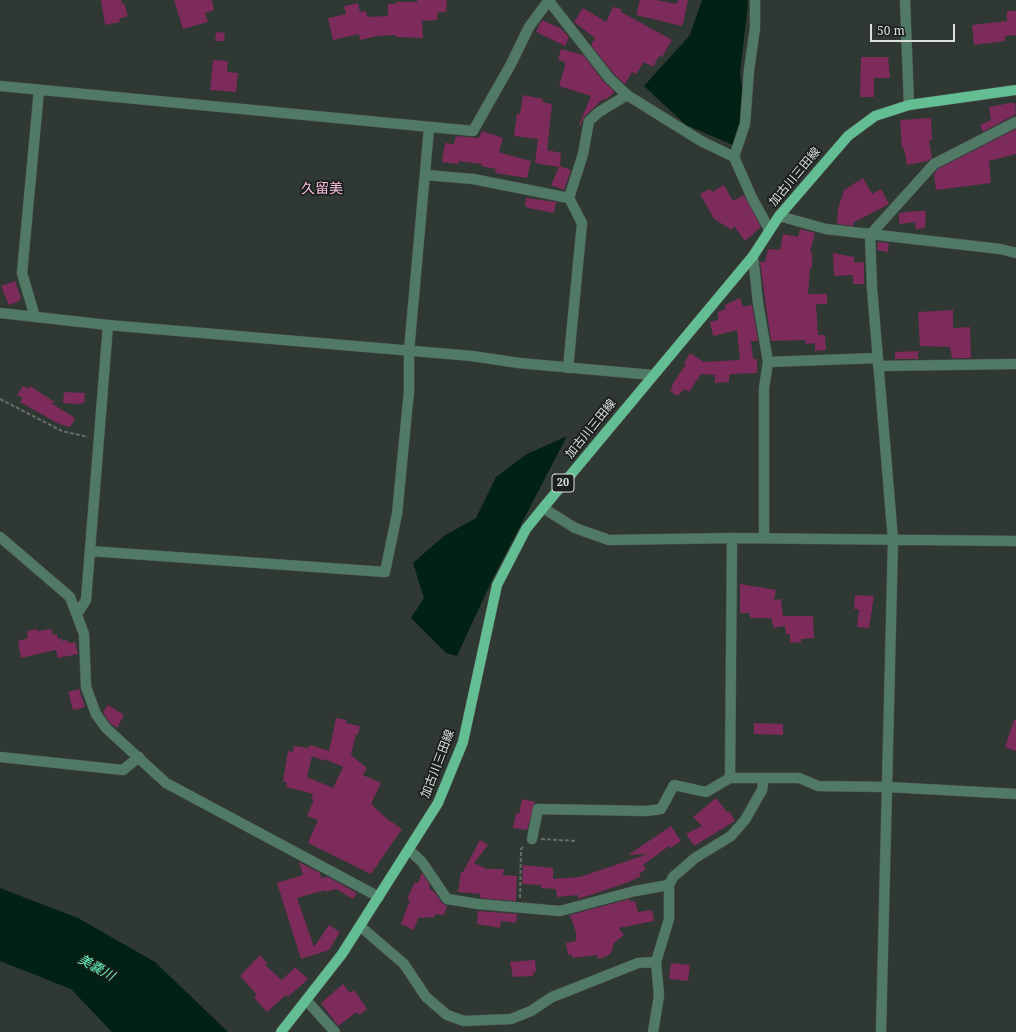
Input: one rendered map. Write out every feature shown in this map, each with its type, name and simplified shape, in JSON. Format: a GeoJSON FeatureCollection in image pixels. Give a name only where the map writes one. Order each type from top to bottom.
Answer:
{"type":"FeatureCollection","features":[{"type":"Feature","properties":{"kind":"main road","name":"加古川三田線"},"geometry":{"type":"LineString","coordinates":[[281,1032],[307,1001],[342,954],[438,803],[463,742],[497,585],[526,529],[652,375],[753,256],[769,229],[779,216],[848,136],[875,116],[909,105],[1016,90]]}},
{"type":"Feature","properties":{"kind":"street"},"geometry":{"type":"LineString","coordinates":[[756,0],[755,28],[749,70],[745,124],[734,157],[752,198],[769,229]]}},
{"type":"Feature","properties":{"kind":"street"},"geometry":{"type":"LineString","coordinates":[[906,0],[909,105]]}},
{"type":"Feature","properties":{"kind":"street"},"geometry":{"type":"LineString","coordinates":[[0,86],[202,104],[429,128],[473,131],[530,27],[549,1],[609,78],[627,95],[700,142],[734,157]]}},
{"type":"Feature","properties":{"kind":"street"},"geometry":{"type":"LineString","coordinates":[[35,317],[22,273],[39,90]]}},
{"type":"Feature","properties":{"kind":"street"},"geometry":{"type":"LineString","coordinates":[[568,368],[582,223],[569,198],[583,154],[589,121],[599,112],[627,95]]}},
{"type":"Feature","properties":{"kind":"street"},"geometry":{"type":"LineString","coordinates":[[881,1032],[893,540],[872,288],[870,235],[934,164],[1016,122]]}},
{"type":"Feature","properties":{"kind":"street"},"geometry":{"type":"LineString","coordinates":[[90,550],[385,572],[397,514],[408,391],[409,351],[426,175],[429,128]]}},
{"type":"Feature","properties":{"kind":"street"},"geometry":{"type":"LineString","coordinates":[[426,175],[472,179],[569,198]]}},
{"type":"Feature","properties":{"kind":"street"},"geometry":{"type":"LineString","coordinates":[[779,216],[826,229],[1000,249],[1016,253]]}},
{"type":"Feature","properties":{"kind":"street"},"geometry":{"type":"LineString","coordinates":[[753,256],[758,303],[768,362],[764,388],[764,538]]}},
{"type":"Feature","properties":{"kind":"street"},"geometry":{"type":"LineString","coordinates":[[0,313],[108,325],[472,356],[519,363],[652,375]]}},
{"type":"Feature","properties":{"kind":"street"},"geometry":{"type":"LineString","coordinates":[[77,614],[86,600],[108,325]]}},
{"type":"Feature","properties":{"kind":"street"},"geometry":{"type":"LineString","coordinates":[[768,362],[1016,364]]}},
{"type":"Feature","properties":{"kind":"street"},"geometry":{"type":"LineString","coordinates":[[543,508],[575,528],[609,540],[764,538],[1016,541]]}},
{"type":"Feature","properties":{"kind":"street"},"geometry":{"type":"LineString","coordinates":[[0,538],[70,597],[84,634],[86,687],[96,714],[106,728],[166,783],[379,897]]}},
{"type":"Feature","properties":{"kind":"street"},"geometry":{"type":"LineString","coordinates":[[730,778],[732,538]]}},
{"type":"Feature","properties":{"kind":"street"},"geometry":{"type":"LineString","coordinates":[[0,757],[123,770],[139,757]]}},
{"type":"Feature","properties":{"kind":"street"},"geometry":{"type":"LineString","coordinates":[[532,839],[538,809],[647,811],[661,809],[674,785],[706,792],[730,778],[799,778],[818,786],[888,787],[1016,794]]}},
{"type":"Feature","properties":{"kind":"street"},"geometry":{"type":"LineString","coordinates":[[653,1032],[659,996],[656,962],[669,919],[669,885],[673,877],[695,858],[731,836],[745,820],[762,790],[764,778]]}},
{"type":"Feature","properties":{"kind":"street"},"geometry":{"type":"LineString","coordinates":[[409,850],[422,862],[447,899],[478,904],[560,911],[635,891],[669,885]]}},
{"type":"Feature","properties":{"kind":"street"},"geometry":{"type":"LineString","coordinates":[[360,926],[404,964],[426,997],[447,1015],[464,1021],[511,1019],[531,1011],[552,997],[638,963],[656,962]]}},
{"type":"Feature","properties":{"kind":"street"},"geometry":{"type":"LineString","coordinates":[[307,1001],[334,1032]]}},
{"type":"Feature","properties":{"kind":"path"},"geometry":{"type":"LineString","coordinates":[[0,399],[62,432],[99,439]]}},
{"type":"Feature","properties":{"kind":"path"},"geometry":{"type":"LineString","coordinates":[[520,908],[521,848],[532,839],[576,841]]}},
{"type":"Feature","properties":{"kind":"water"},"geometry":{"type":"Polygon","coordinates":[[[702,0],[747,0],[748,4],[740,73],[747,123],[733,145],[686,125],[644,86],[690,35],[702,0]]]}},
{"type":"Feature","properties":{"kind":"water"},"geometry":{"type":"Polygon","coordinates":[[[567,436],[493,578],[457,656],[446,653],[411,618],[424,598],[413,563],[444,536],[476,518],[496,477],[527,454],[567,436]]]}},
{"type":"Feature","properties":{"kind":"water","name":"美嚢川"},"geometry":{"type":"Polygon","coordinates":[[[0,888],[78,918],[155,962],[228,1032],[112,1032],[71,989],[0,961],[0,888]]]}},
{"type":"Feature","properties":{"kind":"building"},"geometry":{"type":"Polygon","coordinates":[[[101,0],[121,0],[122,4],[124,3],[128,16],[119,19],[120,22],[105,25],[101,0]]]}},
{"type":"Feature","properties":{"kind":"building"},"geometry":{"type":"Polygon","coordinates":[[[174,0],[212,0],[214,10],[205,13],[208,22],[183,29],[174,0]]]}},
{"type":"Feature","properties":{"kind":"building"},"geometry":{"type":"Polygon","coordinates":[[[417,0],[447,0],[446,12],[438,12],[437,20],[422,21],[423,38],[396,37],[396,35],[377,36],[360,40],[359,34],[333,40],[328,18],[346,14],[344,6],[358,3],[360,12],[366,11],[367,17],[388,16],[388,4],[396,4],[396,2],[417,2],[417,0]]]}},
{"type":"Feature","properties":{"kind":"building"},"geometry":{"type":"Polygon","coordinates":[[[640,0],[656,0],[677,4],[678,0],[688,0],[683,24],[681,26],[636,15],[640,0]]]}},
{"type":"Feature","properties":{"kind":"building"},"geometry":{"type":"Polygon","coordinates":[[[613,7],[622,9],[621,12],[672,40],[662,57],[659,56],[653,67],[644,62],[636,74],[632,72],[625,84],[614,74],[591,45],[595,38],[574,22],[583,8],[606,22],[613,7]]]}},
{"type":"Feature","properties":{"kind":"building"},"geometry":{"type":"Polygon","coordinates":[[[1007,11],[1016,11],[1016,35],[1005,36],[1005,41],[974,45],[972,25],[1007,21],[1007,11]]]}},
{"type":"Feature","properties":{"kind":"building"},"geometry":{"type":"Polygon","coordinates":[[[542,20],[560,28],[569,37],[565,46],[536,32],[542,20]]]}},
{"type":"Feature","properties":{"kind":"building"},"geometry":{"type":"Polygon","coordinates":[[[216,32],[225,33],[224,41],[215,41],[216,32]]]}},
{"type":"Feature","properties":{"kind":"building"},"geometry":{"type":"Polygon","coordinates":[[[561,49],[583,55],[604,82],[615,92],[605,100],[603,99],[585,116],[580,126],[579,125],[591,96],[559,86],[565,66],[565,62],[558,60],[561,49]]]}},
{"type":"Feature","properties":{"kind":"building"},"geometry":{"type":"Polygon","coordinates":[[[861,57],[888,57],[890,78],[874,78],[874,97],[860,97],[861,57]]]}},
{"type":"Feature","properties":{"kind":"building"},"geometry":{"type":"Polygon","coordinates":[[[213,60],[228,61],[227,72],[238,73],[236,92],[210,90],[213,60]]]}},
{"type":"Feature","properties":{"kind":"building"},"geometry":{"type":"Polygon","coordinates":[[[523,95],[543,99],[542,102],[552,104],[547,150],[561,153],[560,166],[571,170],[564,190],[551,185],[559,167],[535,163],[538,139],[514,136],[517,113],[520,114],[523,95]]]}},
{"type":"Feature","properties":{"kind":"building"},"geometry":{"type":"Polygon","coordinates":[[[1015,103],[1016,114],[983,132],[980,125],[991,120],[989,107],[1015,103]]]}},
{"type":"Feature","properties":{"kind":"building"},"geometry":{"type":"Polygon","coordinates":[[[931,118],[932,140],[929,140],[932,158],[928,161],[907,165],[904,148],[902,148],[900,120],[931,118]]]}},
{"type":"Feature","properties":{"kind":"building"},"geometry":{"type":"Polygon","coordinates":[[[1016,129],[1016,154],[989,161],[991,183],[936,190],[934,174],[938,169],[1016,129]]]}},
{"type":"Feature","properties":{"kind":"building"},"geometry":{"type":"Polygon","coordinates":[[[482,131],[503,138],[499,151],[501,153],[531,161],[527,178],[495,173],[496,169],[481,166],[482,164],[459,161],[458,164],[442,162],[445,143],[454,144],[456,136],[479,138],[482,131]]]}},
{"type":"Feature","properties":{"kind":"building"},"geometry":{"type":"Polygon","coordinates":[[[863,178],[872,194],[881,189],[889,204],[853,223],[853,226],[837,224],[838,209],[844,190],[863,178]]]}},
{"type":"Feature","properties":{"kind":"building"},"geometry":{"type":"Polygon","coordinates":[[[724,185],[733,201],[744,195],[761,227],[745,241],[734,226],[732,230],[714,219],[700,194],[710,189],[712,192],[724,185]]]}},
{"type":"Feature","properties":{"kind":"building"},"geometry":{"type":"Polygon","coordinates":[[[526,198],[556,202],[554,213],[528,208],[525,206],[526,198]]]}},
{"type":"Feature","properties":{"kind":"building"},"geometry":{"type":"Polygon","coordinates":[[[926,211],[925,228],[916,229],[915,222],[899,224],[899,213],[926,211]]]}},
{"type":"Feature","properties":{"kind":"building"},"geometry":{"type":"Polygon","coordinates":[[[800,229],[815,233],[810,252],[812,253],[812,268],[810,268],[808,294],[827,294],[827,304],[816,304],[818,335],[825,335],[826,350],[815,351],[815,343],[806,344],[805,340],[771,341],[760,262],[765,262],[768,249],[780,250],[783,234],[798,237],[800,229]]]}},
{"type":"Feature","properties":{"kind":"building"},"geometry":{"type":"Polygon","coordinates":[[[878,242],[889,243],[888,252],[877,250],[878,242]]]}},
{"type":"Feature","properties":{"kind":"building"},"geometry":{"type":"Polygon","coordinates":[[[833,253],[854,257],[854,263],[864,262],[864,284],[853,284],[853,275],[834,276],[833,253]]]}},
{"type":"Feature","properties":{"kind":"building"},"geometry":{"type":"Polygon","coordinates":[[[15,281],[21,298],[19,301],[9,305],[1,286],[15,281]]]}},
{"type":"Feature","properties":{"kind":"building"},"geometry":{"type":"Polygon","coordinates":[[[740,298],[743,307],[752,305],[758,341],[751,341],[753,359],[757,359],[757,373],[732,374],[729,375],[729,382],[715,383],[715,375],[701,374],[689,392],[685,389],[677,396],[670,391],[673,386],[672,385],[686,364],[684,363],[690,353],[704,362],[740,360],[737,330],[713,336],[710,322],[718,320],[718,312],[726,309],[725,305],[740,298]]]}},
{"type":"Feature","properties":{"kind":"building"},"geometry":{"type":"Polygon","coordinates":[[[953,310],[953,328],[970,327],[971,358],[952,358],[950,347],[920,346],[918,312],[953,310]]]}},
{"type":"Feature","properties":{"kind":"building"},"geometry":{"type":"Polygon","coordinates":[[[918,351],[918,359],[895,359],[895,352],[918,351]]]}},
{"type":"Feature","properties":{"kind":"building"},"geometry":{"type":"Polygon","coordinates":[[[23,386],[28,389],[30,386],[56,403],[51,403],[72,416],[75,419],[70,427],[59,424],[20,402],[23,398],[17,395],[23,386]]]}},
{"type":"Feature","properties":{"kind":"building"},"geometry":{"type":"Polygon","coordinates":[[[64,392],[85,393],[84,403],[63,403],[64,392]]]}},
{"type":"Feature","properties":{"kind":"building"},"geometry":{"type":"Polygon","coordinates":[[[740,584],[776,590],[774,600],[781,599],[783,616],[813,616],[814,638],[801,639],[801,642],[790,643],[790,634],[786,634],[785,626],[774,628],[771,618],[751,618],[749,613],[740,613],[740,584]]]}},
{"type":"Feature","properties":{"kind":"building"},"geometry":{"type":"Polygon","coordinates":[[[855,595],[874,596],[869,628],[857,627],[859,609],[854,609],[855,595]]]}},
{"type":"Feature","properties":{"kind":"building"},"geometry":{"type":"Polygon","coordinates":[[[37,629],[37,631],[51,629],[53,635],[57,634],[58,639],[61,638],[62,641],[66,640],[70,643],[75,642],[78,654],[58,658],[56,650],[21,658],[18,641],[28,638],[27,631],[37,629]]]}},
{"type":"Feature","properties":{"kind":"building"},"geometry":{"type":"Polygon","coordinates":[[[79,689],[85,707],[73,710],[68,692],[79,689]]]}},
{"type":"Feature","properties":{"kind":"building"},"geometry":{"type":"Polygon","coordinates":[[[108,705],[124,715],[117,728],[111,724],[103,712],[108,705]]]}},
{"type":"Feature","properties":{"kind":"building"},"geometry":{"type":"Polygon","coordinates":[[[336,718],[346,720],[346,723],[360,726],[358,735],[356,734],[351,755],[367,768],[363,775],[381,783],[371,804],[386,818],[402,829],[371,874],[308,843],[318,820],[307,816],[314,800],[311,799],[313,794],[286,787],[287,782],[283,782],[288,751],[293,752],[294,746],[308,748],[310,745],[329,751],[336,718]],[[312,756],[307,777],[333,788],[343,767],[325,759],[324,761],[312,756]]]}},
{"type":"Feature","properties":{"kind":"building"},"geometry":{"type":"Polygon","coordinates":[[[1014,720],[1016,720],[1016,751],[1005,747],[1014,720]]]}},
{"type":"Feature","properties":{"kind":"building"},"geometry":{"type":"Polygon","coordinates":[[[754,723],[783,724],[783,735],[754,734],[754,723]]]}},
{"type":"Feature","properties":{"kind":"building"},"geometry":{"type":"Polygon","coordinates":[[[716,798],[727,812],[730,812],[735,821],[694,846],[686,834],[702,826],[693,817],[716,798]]]}},
{"type":"Feature","properties":{"kind":"building"},"geometry":{"type":"Polygon","coordinates":[[[522,799],[535,802],[527,830],[513,828],[516,813],[519,814],[522,799]]]}},
{"type":"Feature","properties":{"kind":"building"},"geometry":{"type":"Polygon","coordinates":[[[671,826],[681,841],[671,848],[669,846],[643,865],[646,869],[639,874],[641,876],[629,882],[578,899],[578,895],[557,897],[556,889],[541,888],[541,885],[522,884],[523,865],[553,868],[553,879],[580,877],[648,854],[628,855],[671,826]]]}},
{"type":"Feature","properties":{"kind":"building"},"geometry":{"type":"Polygon","coordinates":[[[480,840],[488,845],[474,863],[487,869],[504,869],[503,875],[517,876],[516,901],[480,898],[480,894],[458,892],[461,872],[463,872],[480,840]]]}},
{"type":"Feature","properties":{"kind":"building"},"geometry":{"type":"Polygon","coordinates":[[[299,862],[320,873],[321,878],[328,877],[357,893],[353,899],[336,889],[325,892],[325,890],[297,898],[314,947],[329,925],[340,932],[329,950],[301,959],[277,883],[303,875],[299,862]]]}},
{"type":"Feature","properties":{"kind":"building"},"geometry":{"type":"Polygon","coordinates":[[[422,873],[430,885],[429,888],[435,893],[442,903],[447,906],[444,915],[435,914],[435,917],[418,918],[414,930],[401,924],[410,900],[407,899],[415,882],[418,883],[422,873]]]}},
{"type":"Feature","properties":{"kind":"building"},"geometry":{"type":"Polygon","coordinates":[[[630,899],[630,902],[635,901],[638,912],[652,910],[654,921],[619,928],[624,935],[614,943],[611,953],[605,957],[598,959],[597,955],[572,958],[572,955],[568,955],[566,943],[576,941],[576,932],[570,915],[630,899]]]}},
{"type":"Feature","properties":{"kind":"building"},"geometry":{"type":"Polygon","coordinates":[[[478,911],[517,914],[516,923],[501,921],[500,928],[477,924],[478,911]]]}},
{"type":"Feature","properties":{"kind":"building"},"geometry":{"type":"Polygon","coordinates":[[[260,955],[267,963],[265,965],[282,980],[295,967],[308,979],[288,997],[286,995],[267,1012],[254,998],[257,995],[240,976],[260,955]]]}},
{"type":"Feature","properties":{"kind":"building"},"geometry":{"type":"Polygon","coordinates":[[[535,960],[536,972],[533,973],[533,976],[513,977],[510,962],[535,960]]]}},
{"type":"Feature","properties":{"kind":"building"},"geometry":{"type":"Polygon","coordinates":[[[671,963],[690,965],[688,981],[669,979],[671,963]]]}},
{"type":"Feature","properties":{"kind":"building"},"geometry":{"type":"Polygon","coordinates":[[[343,984],[350,993],[354,990],[367,1009],[359,1015],[357,1012],[338,1026],[321,1003],[343,984]]]}},
{"type":"Feature","properties":{"kind":"district","name":"久留美"},"geometry":{"type":"Point","coordinates":[322,189]}}]}
